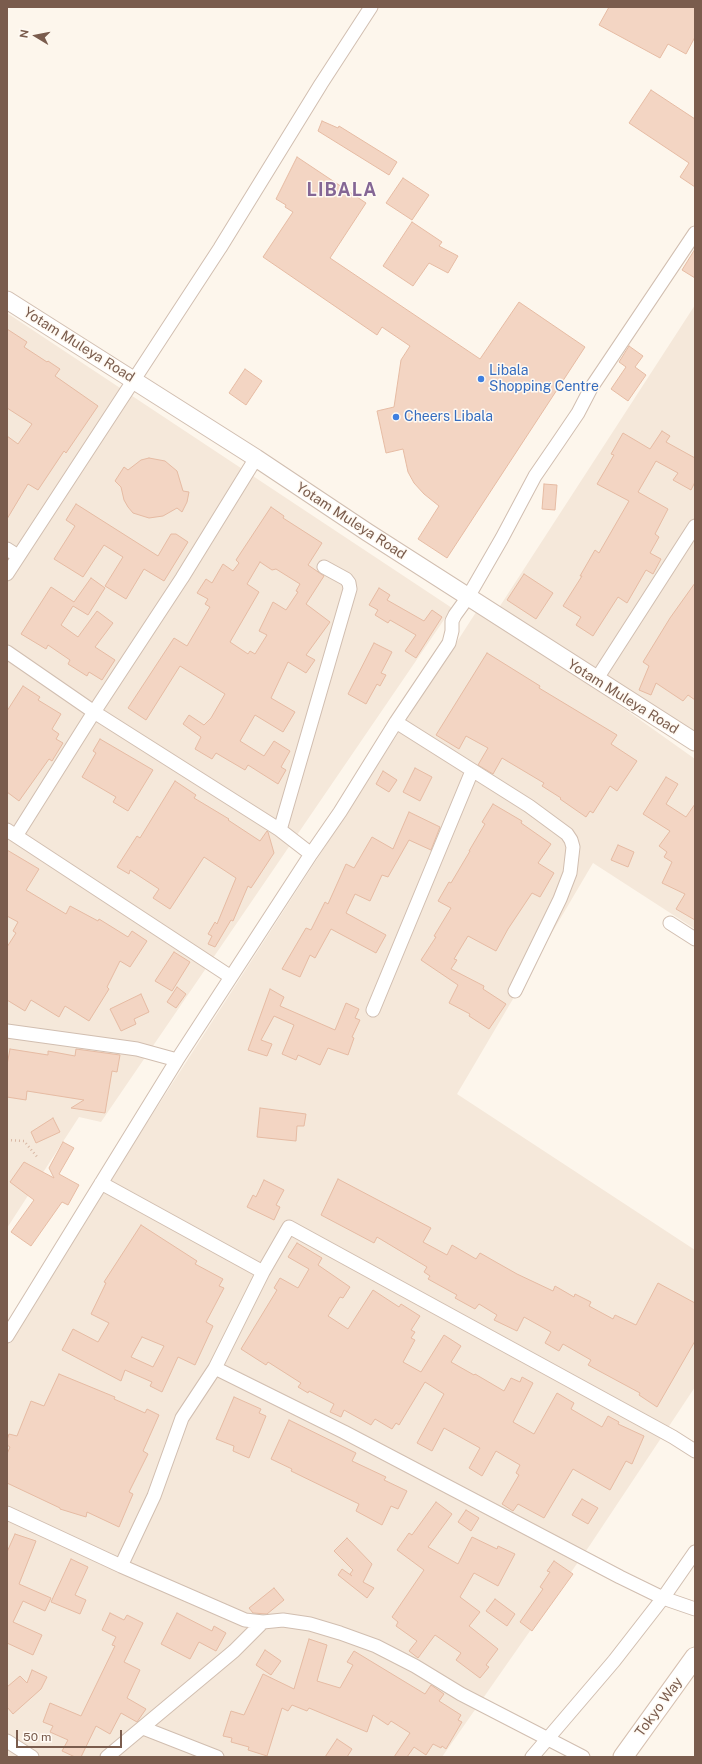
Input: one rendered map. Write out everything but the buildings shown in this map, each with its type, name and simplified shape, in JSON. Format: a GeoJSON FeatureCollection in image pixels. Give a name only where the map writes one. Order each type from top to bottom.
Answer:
{"type":"FeatureCollection","features":[{"type":"Feature","properties":{"kind":"main road","name":"Tokyo Way"},"geometry":{"type":"LineString","coordinates":[[623,1757],[695,1657]]}},
{"type":"Feature","properties":{"kind":"street"},"geometry":{"type":"LineString","coordinates":[[7,574],[220,248],[321,84],[371,7]]}},
{"type":"Feature","properties":{"kind":"street"},"geometry":{"type":"LineString","coordinates":[[7,1336],[178,1060],[311,854],[340,812],[396,722],[449,643],[455,615],[468,597],[520,506],[535,476],[563,435],[591,388],[695,233]]}},
{"type":"Feature","properties":{"kind":"street","name":"Yotam Muleya Road"},"geometry":{"type":"LineString","coordinates":[[7,300],[256,458],[596,680],[695,742]]}},
{"type":"Feature","properties":{"kind":"street"},"geometry":{"type":"LineString","coordinates":[[232,977],[12,833],[182,578],[256,458]]}},
{"type":"Feature","properties":{"kind":"street"},"geometry":{"type":"LineString","coordinates":[[596,680],[695,526]]}},
{"type":"Feature","properties":{"kind":"street"},"geometry":{"type":"LineString","coordinates":[[7,549],[18,556]]}},
{"type":"Feature","properties":{"kind":"street"},"geometry":{"type":"LineString","coordinates":[[280,830],[350,589],[349,583],[346,579],[324,567]]}},
{"type":"Feature","properties":{"kind":"street"},"geometry":{"type":"LineString","coordinates":[[7,652],[94,712],[280,830],[311,854]]}},
{"type":"Feature","properties":{"kind":"street"},"geometry":{"type":"LineString","coordinates":[[396,722],[529,806],[562,830],[571,840],[573,847],[570,873],[560,899],[515,991]]}},
{"type":"Feature","properties":{"kind":"street"},"geometry":{"type":"LineString","coordinates":[[373,1010],[472,770]]}},
{"type":"Feature","properties":{"kind":"street"},"geometry":{"type":"LineString","coordinates":[[670,923],[695,939]]}},
{"type":"Feature","properties":{"kind":"street"},"geometry":{"type":"LineString","coordinates":[[7,1031],[137,1049],[178,1060]]}},
{"type":"Feature","properties":{"kind":"street"},"geometry":{"type":"LineString","coordinates":[[101,1183],[263,1272]]}},
{"type":"Feature","properties":{"kind":"street"},"geometry":{"type":"LineString","coordinates":[[121,1566],[154,1496],[182,1418],[215,1368],[263,1272],[289,1227],[673,1437],[695,1451]]}},
{"type":"Feature","properties":{"kind":"street"},"geometry":{"type":"LineString","coordinates":[[215,1368],[344,1432],[567,1550],[663,1598],[695,1609]]}},
{"type":"Feature","properties":{"kind":"street"},"geometry":{"type":"LineString","coordinates":[[7,1513],[121,1566],[245,1620],[263,1622],[283,1620],[310,1624],[376,1646],[415,1666],[461,1694],[583,1757]]}},
{"type":"Feature","properties":{"kind":"street"},"geometry":{"type":"LineString","coordinates":[[532,1757],[614,1661],[663,1598],[695,1552]]}},
{"type":"Feature","properties":{"kind":"street"},"geometry":{"type":"LineString","coordinates":[[107,1757],[234,1651],[263,1622]]}},
{"type":"Feature","properties":{"kind":"street"},"geometry":{"type":"LineString","coordinates":[[143,1728],[217,1757]]}},
{"type":"Feature","properties":{"kind":"street"},"geometry":{"type":"LineString","coordinates":[[7,1740],[32,1757]]}},
{"type":"Feature","properties":{"kind":"path"},"geometry":{"type":"LineString","coordinates":[[7,1140],[24,1142],[38,1158]]}},
{"type":"Feature","properties":{"kind":"shaded area"},"geometry":{"type":"Polygon","coordinates":[[[695,305],[695,743],[602,683],[500,606],[695,305]]]}},
{"type":"Feature","properties":{"kind":"shaded area"},"geometry":{"type":"Polygon","coordinates":[[[7,313],[452,608],[101,1122],[79,1117],[7,1228],[7,313]]]}},
{"type":"Feature","properties":{"kind":"shaded area"},"geometry":{"type":"Polygon","coordinates":[[[480,606],[695,759],[695,929],[593,863],[457,1094],[695,1250],[695,1387],[590,1545],[442,1757],[7,1757],[7,1340],[480,606]]]}},
{"type":"Feature","properties":{"kind":"place","name":"Libala Shopping Centre"},"geometry":{"type":"Point","coordinates":[481,379]}},
{"type":"Feature","properties":{"kind":"place","name":"Cheers Libala"},"geometry":{"type":"Point","coordinates":[396,417]}},
{"type":"Feature","properties":{"kind":"district","name":"LIBALA"},"geometry":{"type":"Point","coordinates":[342,190]}}]}
